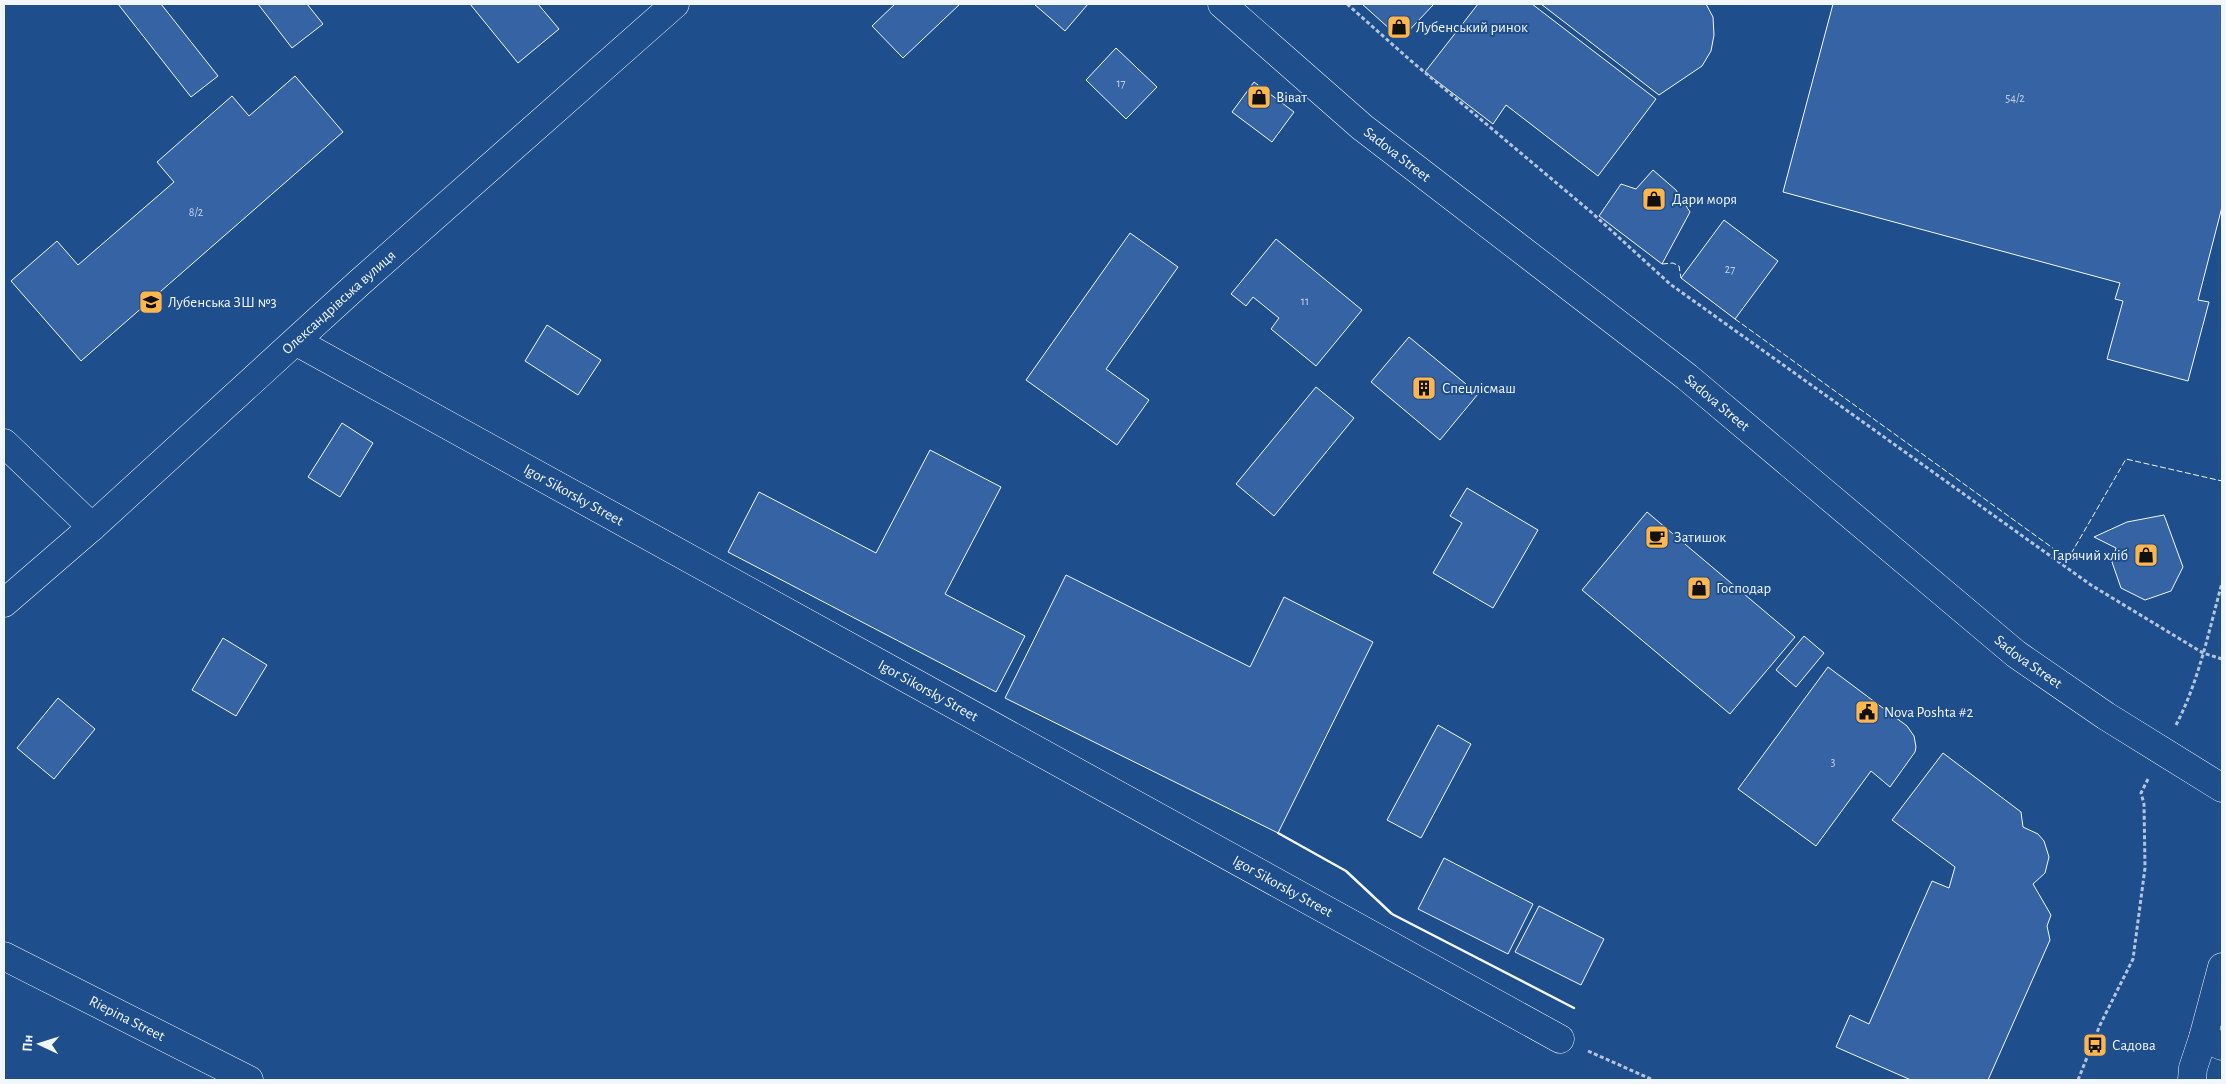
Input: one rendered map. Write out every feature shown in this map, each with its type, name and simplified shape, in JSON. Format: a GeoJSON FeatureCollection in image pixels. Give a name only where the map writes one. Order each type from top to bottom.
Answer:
{"type":"FeatureCollection","features":[{"type":"Feature","properties":{"kind":"main road","name":"Олександрівська вулиця"},"geometry":{"type":"LineString","coordinates":[[4,603],[92,526],[359,283],[675,4]]}},
{"type":"Feature","properties":{"kind":"main road","name":"Sadova Street"},"geometry":{"type":"LineString","coordinates":[[1222,4],[1362,127],[1687,377],[2016,654],[2106,716],[2222,788]]}},
{"type":"Feature","properties":{"kind":"main road","name":"Igor Sikorsky Street"},"geometry":{"type":"LineString","coordinates":[[296,342],[1560,1039]]}},
{"type":"Feature","properties":{"kind":"main road"},"geometry":{"type":"LineString","coordinates":[[4,444],[92,526]]}},
{"type":"Feature","properties":{"kind":"main road","name":"Riepina Street"},"geometry":{"type":"LineString","coordinates":[[4,956],[249,1080]]}},
{"type":"Feature","properties":{"kind":"main road"},"geometry":{"type":"LineString","coordinates":[[2190,1076],[2213,1042],[2222,966]]}},
{"type":"Feature","properties":{"kind":"path"},"geometry":{"type":"LineString","coordinates":[[1347,4],[1410,60],[1591,212],[1670,284],[2091,585],[2203,653],[2222,659]]}},
{"type":"Feature","properties":{"kind":"path"},"geometry":{"type":"LineString","coordinates":[[2078,1080],[2100,1025],[2133,959],[2145,868],[2144,804],[2141,792],[2184,710],[2203,653],[2222,583]]}},
{"type":"Feature","properties":{"kind":"path"},"geometry":{"type":"LineString","coordinates":[[1560,1039],[1653,1080]]}},
{"type":"Feature","properties":{"kind":"building"},"geometry":{"type":"Polygon","coordinates":[[[118,4],[161,4],[218,76],[191,97],[118,4]]]}},
{"type":"Feature","properties":{"kind":"building"},"geometry":{"type":"Polygon","coordinates":[[[258,4],[307,4],[323,24],[292,48],[258,4]]]}},
{"type":"Feature","properties":{"kind":"building"},"geometry":{"type":"Polygon","coordinates":[[[470,4],[538,4],[559,29],[518,63],[470,4]]]}},
{"type":"Feature","properties":{"kind":"building"},"geometry":{"type":"Polygon","coordinates":[[[895,4],[960,4],[903,58],[872,26],[895,4]]]}},
{"type":"Feature","properties":{"kind":"building"},"geometry":{"type":"Polygon","coordinates":[[[1034,4],[1088,4],[1065,31],[1034,4]]]}},
{"type":"Feature","properties":{"kind":"building","name":"Лубенський ринок"},"geometry":{"type":"Polygon","coordinates":[[[1362,4],[1434,4],[1401,39],[1362,4]]]}},
{"type":"Feature","properties":{"kind":"building"},"geometry":{"type":"Polygon","coordinates":[[[1478,4],[1532,4],[1656,99],[1598,176],[1506,105],[1493,124],[1425,72],[1478,4]]]}},
{"type":"Feature","properties":{"kind":"building"},"geometry":{"type":"Polygon","coordinates":[[[1541,4],[1706,4],[1713,17],[1714,35],[1711,51],[1702,66],[1659,95],[1541,4]]]}},
{"type":"Feature","properties":{"kind":"building"},"geometry":{"type":"Polygon","coordinates":[[[1833,4],[2222,4],[2222,207],[2198,300],[2209,302],[2188,381],[2107,359],[2123,301],[2115,299],[2120,283],[1783,192],[1833,4]]]}},
{"type":"Feature","properties":{"kind":"building"},"geometry":{"type":"Polygon","coordinates":[[[1116,48],[1157,87],[1126,119],[1086,80],[1116,48]]]}},
{"type":"Feature","properties":{"kind":"building"},"geometry":{"type":"Polygon","coordinates":[[[295,76],[343,132],[81,361],[11,281],[57,241],[78,265],[174,182],[157,162],[232,96],[249,116],[295,76]]]}},
{"type":"Feature","properties":{"kind":"building","name":"Віват"},"geometry":{"type":"Polygon","coordinates":[[[1254,82],[1294,112],[1272,142],[1232,112],[1254,82]]]}},
{"type":"Feature","properties":{"kind":"building"},"geometry":{"type":"Polygon","coordinates":[[[1653,170],[1676,190],[1690,212],[1662,264],[1599,216],[1621,184],[1636,189],[1653,170]]]}},
{"type":"Feature","properties":{"kind":"building"},"geometry":{"type":"Polygon","coordinates":[[[1724,220],[1778,261],[1735,319],[1681,278],[1724,220]]]}},
{"type":"Feature","properties":{"kind":"building"},"geometry":{"type":"Polygon","coordinates":[[[1130,233],[1178,267],[1106,369],[1149,400],[1117,445],[1026,380],[1130,233]]]}},
{"type":"Feature","properties":{"kind":"building"},"geometry":{"type":"Polygon","coordinates":[[[1276,239],[1362,310],[1316,366],[1271,329],[1279,318],[1253,297],[1246,306],[1231,294],[1276,239]]]}},
{"type":"Feature","properties":{"kind":"building"},"geometry":{"type":"Polygon","coordinates":[[[547,325],[601,360],[578,395],[525,361],[547,325]]]}},
{"type":"Feature","properties":{"kind":"building","name":"Спецлісмаш"},"geometry":{"type":"Polygon","coordinates":[[[1409,337],[1478,394],[1440,440],[1371,382],[1409,337]]]}},
{"type":"Feature","properties":{"kind":"building"},"geometry":{"type":"Polygon","coordinates":[[[1316,387],[1354,418],[1274,516],[1236,484],[1316,387]]]}},
{"type":"Feature","properties":{"kind":"building"},"geometry":{"type":"Polygon","coordinates":[[[342,423],[373,443],[340,497],[308,477],[342,423]]]}},
{"type":"Feature","properties":{"kind":"building"},"geometry":{"type":"Polygon","coordinates":[[[930,450],[1001,487],[945,594],[1025,636],[996,692],[728,552],[759,492],[876,553],[930,450]]]}},
{"type":"Feature","properties":{"kind":"building"},"geometry":{"type":"Polygon","coordinates":[[[1467,488],[1538,530],[1493,608],[1433,573],[1462,523],[1450,516],[1467,488]]]}},
{"type":"Feature","properties":{"kind":"building"},"geometry":{"type":"Polygon","coordinates":[[[1647,512],[1795,637],[1730,714],[1582,590],[1647,512]]]}},
{"type":"Feature","properties":{"kind":"building","name":"Гарячий хліб"},"geometry":{"type":"Polygon","coordinates":[[[2164,515],[2183,567],[2171,591],[2145,600],[2121,588],[2112,562],[2116,548],[2094,537],[2127,522],[2164,515]]]}},
{"type":"Feature","properties":{"kind":"building"},"geometry":{"type":"Polygon","coordinates":[[[1066,575],[1250,667],[1284,597],[1373,642],[1278,833],[1005,698],[1066,575]]]}},
{"type":"Feature","properties":{"kind":"building"},"geometry":{"type":"Polygon","coordinates":[[[1804,636],[1824,653],[1796,687],[1776,670],[1804,636]]]}},
{"type":"Feature","properties":{"kind":"building"},"geometry":{"type":"Polygon","coordinates":[[[223,638],[267,665],[236,716],[192,690],[223,638]]]}},
{"type":"Feature","properties":{"kind":"building"},"geometry":{"type":"Polygon","coordinates":[[[1828,667],[1907,726],[1914,736],[1916,747],[1915,752],[1890,787],[1871,771],[1816,846],[1738,789],[1828,667]]]}},
{"type":"Feature","properties":{"kind":"building"},"geometry":{"type":"Polygon","coordinates":[[[58,698],[95,729],[54,779],[17,748],[58,698]]]}},
{"type":"Feature","properties":{"kind":"building"},"geometry":{"type":"Polygon","coordinates":[[[1438,725],[1471,744],[1421,838],[1387,820],[1438,725]]]}},
{"type":"Feature","properties":{"kind":"building"},"geometry":{"type":"Polygon","coordinates":[[[1943,753],[2021,812],[2023,827],[2038,834],[2044,841],[2049,857],[2045,873],[2033,884],[2051,915],[2047,926],[2050,940],[1988,1080],[1911,1080],[1836,1047],[1850,1015],[1869,1024],[1932,881],[1949,888],[1955,867],[1892,820],[1943,753]]]}},
{"type":"Feature","properties":{"kind":"building"},"geometry":{"type":"Polygon","coordinates":[[[1444,858],[1533,904],[1508,954],[1418,909],[1444,858]]]}},
{"type":"Feature","properties":{"kind":"building"},"geometry":{"type":"Polygon","coordinates":[[[1539,906],[1604,939],[1581,985],[1515,952],[1539,906]]]}},
{"type":"Feature","properties":{"kind":"fence"},"geometry":{"type":"LineString","coordinates":[[1662,264],[1673,263],[1679,266],[1681,278]]}},
{"type":"Feature","properties":{"kind":"fence"},"geometry":{"type":"LineString","coordinates":[[1735,319],[2068,559],[2126,459],[2222,481]]}},
{"type":"Feature","properties":{"kind":"wall"},"geometry":{"type":"LineString","coordinates":[[1278,833],[1346,871],[1392,914],[1574,1008]]}},
{"type":"Feature","properties":{"kind":"place","name":"Лубенський ринок"},"geometry":{"type":"Point","coordinates":[1399,27]}},
{"type":"Feature","properties":{"kind":"place","name":"Віват"},"geometry":{"type":"Point","coordinates":[1259,97]}},
{"type":"Feature","properties":{"kind":"place","name":"Дари моря"},"geometry":{"type":"Point","coordinates":[1654,199]}},
{"type":"Feature","properties":{"kind":"place","name":"Лубенська ЗШ №3"},"geometry":{"type":"Point","coordinates":[151,302]}},
{"type":"Feature","properties":{"kind":"place","name":"Спецлісмаш"},"geometry":{"type":"Point","coordinates":[1424,388]}},
{"type":"Feature","properties":{"kind":"place","name":"Затишок"},"geometry":{"type":"Point","coordinates":[1657,537]}},
{"type":"Feature","properties":{"kind":"place","name":"Гарячий хліб"},"geometry":{"type":"Point","coordinates":[2146,555]}},
{"type":"Feature","properties":{"kind":"place","name":"Господар"},"geometry":{"type":"Point","coordinates":[1699,588]}},
{"type":"Feature","properties":{"kind":"place","name":"Nova Poshta #2"},"geometry":{"type":"Point","coordinates":[1867,712]}},
{"type":"Feature","properties":{"kind":"place","name":"Садова"},"geometry":{"type":"Point","coordinates":[2095,1045]}}]}
